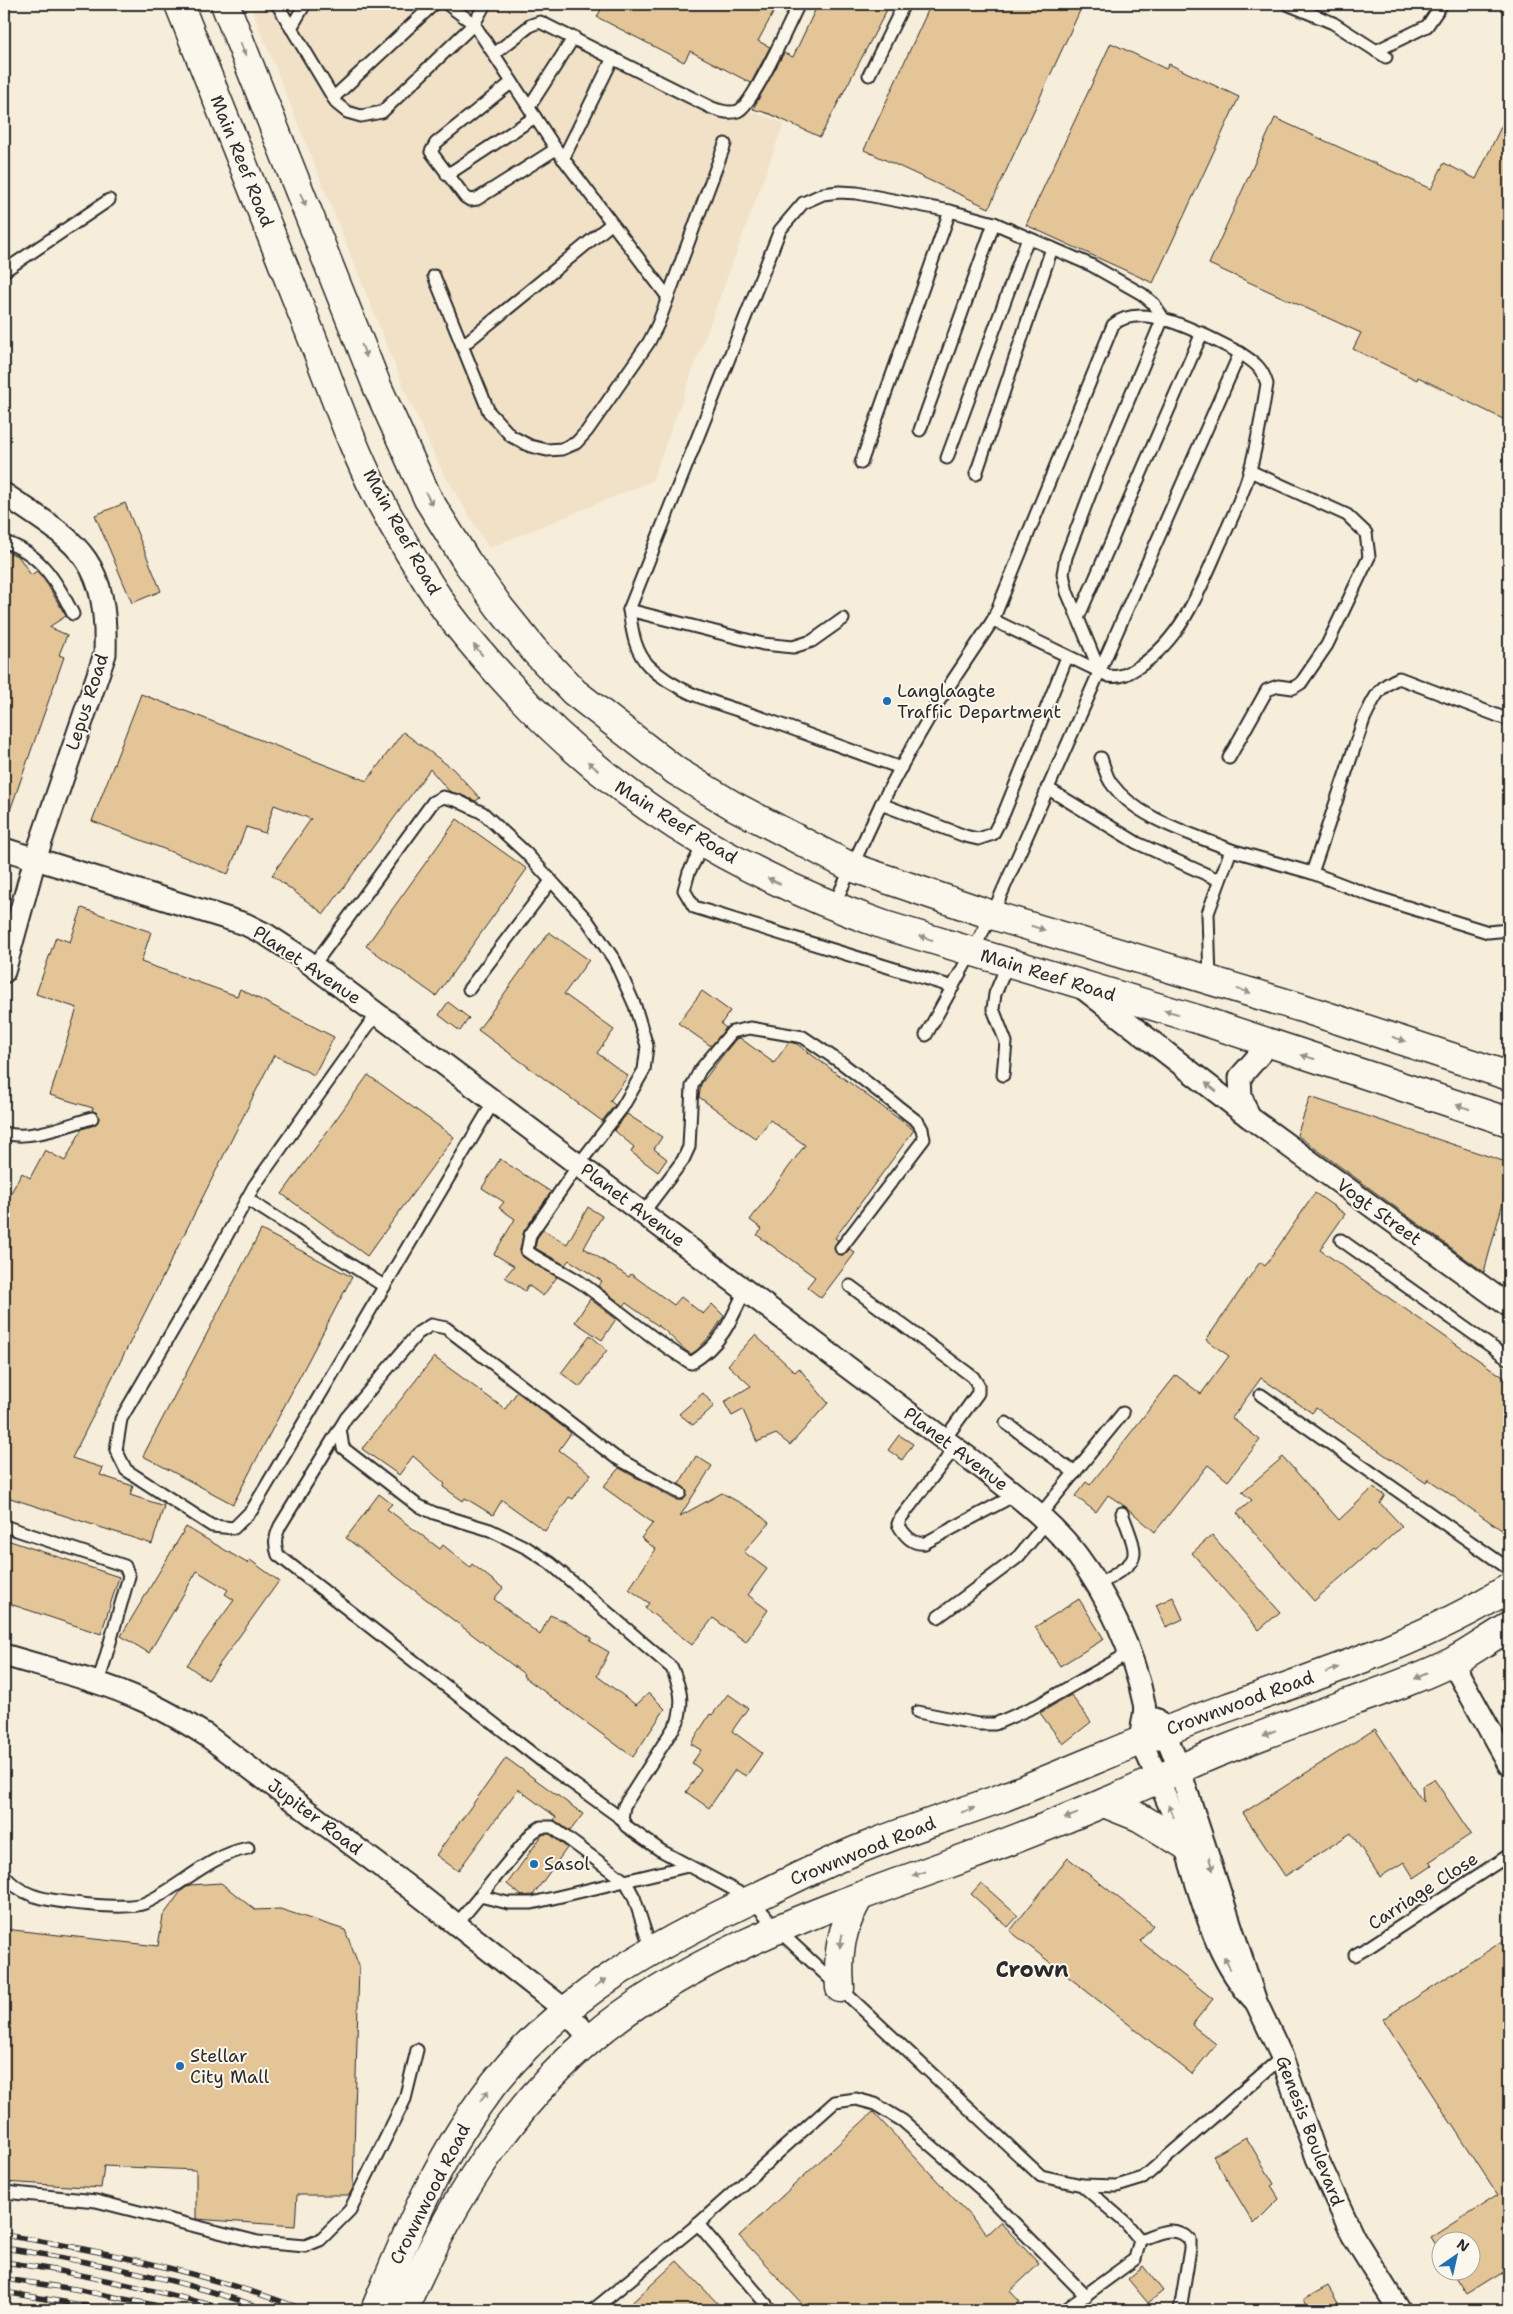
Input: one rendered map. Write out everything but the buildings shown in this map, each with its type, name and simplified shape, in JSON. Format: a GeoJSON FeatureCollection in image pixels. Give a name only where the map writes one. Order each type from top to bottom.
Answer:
{"type":"FeatureCollection","features":[{"type":"Feature","properties":{"kind":"main road","name":"Main Reef Road"},"geometry":{"type":"LineString","coordinates":[[179,4],[364,466],[377,494],[429,584],[480,653],[548,725],[613,784],[704,844],[764,876],[833,907],[972,952],[1200,1020],[1509,1122]]}},
{"type":"Feature","properties":{"kind":"main road"},"geometry":{"type":"LineString","coordinates":[[225,4],[381,395],[428,499],[466,562],[534,650],[574,692],[676,771],[709,791],[851,867],[992,915],[1210,982],[1299,1007],[1509,1076]]}},
{"type":"Feature","properties":{"kind":"main road"},"geometry":{"type":"LineString","coordinates":[[1200,1020],[1210,982]]}},
{"type":"Feature","properties":{"kind":"main road","name":"Crownwood Road"},"geometry":{"type":"LineString","coordinates":[[375,2310],[425,2196],[467,2119],[496,2080],[564,2009],[618,1971],[677,1934],[870,1844],[1006,1796],[1153,1735],[1381,1651],[1448,1623],[1509,1588]]}},
{"type":"Feature","properties":{"kind":"main road","name":"Crownwood Road"},"geometry":{"type":"LineString","coordinates":[[403,2310],[449,2216],[486,2155],[528,2101],[591,2038],[670,1982],[729,1951],[778,1930],[1104,1803],[1168,1773],[1408,1681],[1452,1662],[1509,1627]]}},
{"type":"Feature","properties":{"kind":"main road"},"geometry":{"type":"LineString","coordinates":[[1104,1803],[1138,1817],[1185,1846]]}},
{"type":"Feature","properties":{"kind":"main road"},"geometry":{"type":"LineString","coordinates":[[840,1988],[838,1961],[841,1941],[848,1918],[859,1897]]}},
{"type":"Feature","properties":{"kind":"street","name":"Lepus Road"},"geometry":{"type":"LineString","coordinates":[[4,494],[63,534],[86,558],[100,586],[106,620],[105,654],[35,859],[4,972]]}},
{"type":"Feature","properties":{"kind":"street","name":"Planet Avenue"},"geometry":{"type":"LineString","coordinates":[[4,849],[245,924],[268,935],[313,966],[579,1164],[1015,1494],[1043,1519],[1077,1555],[1097,1586],[1130,1653],[1153,1735],[1168,1773]]}},
{"type":"Feature","properties":{"kind":"street","name":"Vogt Street"},"geometry":{"type":"LineString","coordinates":[[1078,984],[1249,1117],[1509,1306]]}},
{"type":"Feature","properties":{"kind":"street"},"geometry":{"type":"LineString","coordinates":[[1249,1117],[1241,1096],[1240,1077],[1252,1061],[1269,1044]]}},
{"type":"Feature","properties":{"kind":"street","name":"Jupiter Road"},"geometry":{"type":"LineString","coordinates":[[4,1655],[98,1684],[164,1710],[206,1735],[564,2009],[591,2038]]}},
{"type":"Feature","properties":{"kind":"street"},"geometry":{"type":"LineString","coordinates":[[1452,1662],[1509,1765]]}},
{"type":"Feature","properties":{"kind":"street","name":"Genesis Boulevard"},"geometry":{"type":"LineString","coordinates":[[1168,1773],[1185,1846],[1211,1930],[1229,1967],[1244,1990],[1256,2002]]}},
{"type":"Feature","properties":{"kind":"street","name":"Genesis Boulevard"},"geometry":{"type":"LineString","coordinates":[[1168,1773],[1256,2002],[1282,2057],[1298,2110],[1335,2200],[1358,2244],[1399,2310]]}},
{"type":"Feature","properties":{"kind":"lane"},"geometry":{"type":"LineString","coordinates":[[277,4],[334,98],[347,112],[361,116],[382,112],[474,24],[485,4]]}},
{"type":"Feature","properties":{"kind":"lane"},"geometry":{"type":"LineString","coordinates":[[291,28],[305,4]]}},
{"type":"Feature","properties":{"kind":"lane"},"geometry":{"type":"LineString","coordinates":[[334,98],[434,4]]}},
{"type":"Feature","properties":{"kind":"lane"},"geometry":{"type":"LineString","coordinates":[[447,4],[474,24],[563,159],[667,296]]}},
{"type":"Feature","properties":{"kind":"lane"},"geometry":{"type":"LineString","coordinates":[[494,54],[531,26],[540,22],[574,37],[712,108],[726,113],[738,111],[752,98],[799,4]]}},
{"type":"Feature","properties":{"kind":"lane"},"geometry":{"type":"LineString","coordinates":[[869,75],[904,4]]}},
{"type":"Feature","properties":{"kind":"lane"},"geometry":{"type":"LineString","coordinates":[[1287,4],[1333,22],[1381,54],[1427,26],[1442,4]]}},
{"type":"Feature","properties":{"kind":"lane"},"geometry":{"type":"LineString","coordinates":[[448,174],[532,112],[574,37]]}},
{"type":"Feature","properties":{"kind":"lane"},"geometry":{"type":"LineString","coordinates":[[563,159],[614,58]]}},
{"type":"Feature","properties":{"kind":"lane"},"geometry":{"type":"LineString","coordinates":[[512,82],[432,147],[431,152],[465,198],[470,200],[477,199],[556,149]]}},
{"type":"Feature","properties":{"kind":"lane"},"geometry":{"type":"LineString","coordinates":[[434,276],[489,412],[511,436],[530,446],[547,450],[562,449],[576,443],[587,431],[649,342],[658,324],[725,144]]}},
{"type":"Feature","properties":{"kind":"lane"},"geometry":{"type":"LineString","coordinates":[[901,768],[763,718],[729,709],[672,685],[648,664],[633,639],[629,610],[780,230],[802,203],[823,194],[839,192],[857,193],[950,211],[994,223],[1091,265],[1142,294],[1154,304],[1163,318]]}},
{"type":"Feature","properties":{"kind":"lane"},"geometry":{"type":"LineString","coordinates":[[4,272],[109,200]]}},
{"type":"Feature","properties":{"kind":"lane"},"geometry":{"type":"LineString","coordinates":[[861,464],[950,211]]}},
{"type":"Feature","properties":{"kind":"lane"},"geometry":{"type":"LineString","coordinates":[[920,430],[994,223]]}},
{"type":"Feature","properties":{"kind":"lane"},"geometry":{"type":"LineString","coordinates":[[462,346],[611,224]]}},
{"type":"Feature","properties":{"kind":"lane"},"geometry":{"type":"LineString","coordinates":[[947,458],[1028,238]]}},
{"type":"Feature","properties":{"kind":"lane"},"geometry":{"type":"LineString","coordinates":[[976,474],[1052,248]]}},
{"type":"Feature","properties":{"kind":"lane"},"geometry":{"type":"LineString","coordinates":[[833,907],[881,804],[901,768],[937,704],[993,620],[1113,325],[1126,316],[1163,318],[1202,333],[1258,364],[1264,372],[1266,384],[1250,471],[1229,525],[1197,597],[1182,624],[1166,645],[1126,675],[1116,678],[1067,657],[993,620]]}},
{"type":"Feature","properties":{"kind":"lane"},"geometry":{"type":"LineString","coordinates":[[1100,672],[1066,592],[1063,574],[1066,557],[1099,470],[1163,318]]}},
{"type":"Feature","properties":{"kind":"lane"},"geometry":{"type":"LineString","coordinates":[[1078,618],[1202,333]]}},
{"type":"Feature","properties":{"kind":"lane"},"geometry":{"type":"LineString","coordinates":[[926,1035],[992,915],[1240,353]]}},
{"type":"Feature","properties":{"kind":"lane"},"geometry":{"type":"LineString","coordinates":[[1229,758],[1267,690],[1278,686],[1293,688],[1301,683],[1328,645],[1370,557],[1366,533],[1347,515],[1250,471]]}},
{"type":"Feature","properties":{"kind":"lane"},"geometry":{"type":"LineString","coordinates":[[4,542],[13,544],[38,559],[61,589],[73,614]]}},
{"type":"Feature","properties":{"kind":"lane"},"geometry":{"type":"LineString","coordinates":[[629,610],[763,644],[793,647],[812,641],[843,619]]}},
{"type":"Feature","properties":{"kind":"lane"},"geometry":{"type":"LineString","coordinates":[[881,804],[964,836],[978,839],[993,834],[1004,813],[1067,657]]}},
{"type":"Feature","properties":{"kind":"lane"},"geometry":{"type":"LineString","coordinates":[[1312,872],[1364,719],[1376,695],[1385,684],[1399,678],[1509,720]]}},
{"type":"Feature","properties":{"kind":"lane"},"geometry":{"type":"LineString","coordinates":[[1101,758],[1110,781],[1122,796],[1138,810],[1231,850],[1312,872],[1372,896],[1488,932],[1509,930]]}},
{"type":"Feature","properties":{"kind":"lane"},"geometry":{"type":"LineString","coordinates":[[1048,788],[1137,843],[1219,880]]}},
{"type":"Feature","properties":{"kind":"lane"},"geometry":{"type":"LineString","coordinates":[[313,966],[420,817],[433,802],[443,797],[458,801],[483,813],[526,854],[587,920],[615,961],[635,1006],[647,1046],[644,1070],[640,1078],[622,1108],[579,1164],[530,1236],[527,1251],[582,1283],[613,1308],[690,1363],[704,1355],[728,1327],[745,1290]]}},
{"type":"Feature","properties":{"kind":"lane"},"geometry":{"type":"LineString","coordinates":[[704,844],[689,872],[684,890],[694,907],[953,987]]}},
{"type":"Feature","properties":{"kind":"lane"},"geometry":{"type":"LineString","coordinates":[[1210,982],[1208,913],[1231,850]]}},
{"type":"Feature","properties":{"kind":"lane"},"geometry":{"type":"LineString","coordinates":[[469,989],[551,881]]}},
{"type":"Feature","properties":{"kind":"lane"},"geometry":{"type":"LineString","coordinates":[[1003,1075],[1006,1042],[993,1010],[995,994],[1008,963]]}},
{"type":"Feature","properties":{"kind":"lane"},"geometry":{"type":"LineString","coordinates":[[376,1013],[247,1199],[204,1278],[121,1419],[116,1450],[126,1470],[212,1526],[234,1528],[252,1510],[494,1101]]}},
{"type":"Feature","properties":{"kind":"lane"},"geometry":{"type":"LineString","coordinates":[[643,1213],[683,1160],[689,1147],[692,1086],[700,1070],[732,1032],[750,1028],[803,1037],[843,1064],[918,1122],[924,1138],[841,1248]]}},
{"type":"Feature","properties":{"kind":"lane"},"geometry":{"type":"LineString","coordinates":[[4,1133],[18,1135],[35,1133],[92,1118]]}},
{"type":"Feature","properties":{"kind":"lane"},"geometry":{"type":"LineString","coordinates":[[247,1199],[384,1286]]}},
{"type":"Feature","properties":{"kind":"lane"},"geometry":{"type":"LineString","coordinates":[[1341,1240],[1509,1359]]}},
{"type":"Feature","properties":{"kind":"lane"},"geometry":{"type":"LineString","coordinates":[[850,1286],[973,1377],[978,1385],[978,1393],[949,1444],[900,1519],[898,1524],[901,1529],[912,1542],[918,1544],[925,1543],[1015,1494]]}},
{"type":"Feature","properties":{"kind":"lane"},"geometry":{"type":"LineString","coordinates":[[680,1493],[615,1457],[446,1328],[431,1325],[418,1333],[346,1418],[280,1526],[275,1536],[275,1547],[278,1555],[547,1764],[622,1819],[632,1831],[688,1866],[751,1899],[778,1930],[1041,2176],[1082,2185],[1117,2186],[1143,2178],[1282,2057]]}},
{"type":"Feature","properties":{"kind":"lane"},"geometry":{"type":"LineString","coordinates":[[1261,1395],[1509,1569]]}},
{"type":"Feature","properties":{"kind":"lane"},"geometry":{"type":"LineString","coordinates":[[938,1617],[1013,1561],[1074,1473],[1123,1413]]}},
{"type":"Feature","properties":{"kind":"lane"},"geometry":{"type":"LineString","coordinates":[[1006,1423],[1074,1473]]}},
{"type":"Feature","properties":{"kind":"lane"},"geometry":{"type":"LineString","coordinates":[[340,1428],[343,1448],[417,1505],[434,1513],[490,1530],[527,1548],[550,1563],[672,1668],[679,1686],[683,1705],[678,1721],[624,1806],[622,1819]]}},
{"type":"Feature","properties":{"kind":"lane"},"geometry":{"type":"LineString","coordinates":[[1097,1586],[1130,1564],[1135,1557],[1135,1548],[1122,1513]]}},
{"type":"Feature","properties":{"kind":"lane"},"geometry":{"type":"LineString","coordinates":[[4,1526],[116,1561],[125,1566],[129,1576],[98,1684]]}},
{"type":"Feature","properties":{"kind":"lane"},"geometry":{"type":"LineString","coordinates":[[918,1712],[978,1724],[996,1724],[1038,1705],[1130,1653]]}},
{"type":"Feature","properties":{"kind":"lane"},"geometry":{"type":"LineString","coordinates":[[456,1925],[532,1833],[541,1827],[552,1827],[626,1882],[634,1896],[651,1950]]}},
{"type":"Feature","properties":{"kind":"lane"},"geometry":{"type":"LineString","coordinates":[[4,1875],[21,1890],[46,1899],[114,1906],[143,1904],[212,1861],[231,1851],[248,1848]]}},
{"type":"Feature","properties":{"kind":"lane","name":"Carriage Close"},"geometry":{"type":"LineString","coordinates":[[1355,1955],[1509,1855]]}},
{"type":"Feature","properties":{"kind":"lane"},"geometry":{"type":"LineString","coordinates":[[480,1896],[508,1903],[532,1904],[688,1866]]}},
{"type":"Feature","properties":{"kind":"lane"},"geometry":{"type":"LineString","coordinates":[[4,2192],[96,2201],[258,2242],[305,2246],[320,2240],[350,2210],[405,2099],[417,2050]]}},
{"type":"Feature","properties":{"kind":"lane"},"geometry":{"type":"LineString","coordinates":[[593,2310],[698,2224],[835,2102],[856,2099],[876,2104],[903,2121],[981,2189],[1086,2296]]}},
{"type":"Feature","properties":{"kind":"lane"},"geometry":{"type":"LineString","coordinates":[[1082,2185],[1126,2224],[1140,2240]]}},
{"type":"Feature","properties":{"kind":"lane"},"geometry":{"type":"LineString","coordinates":[[698,2224],[771,2310]]}},
{"type":"Feature","properties":{"kind":"lane"},"geometry":{"type":"LineString","coordinates":[[1140,2240],[1165,2230],[1179,2231],[1190,2240],[1180,2310]]}},
{"type":"Feature","properties":{"kind":"lane"},"geometry":{"type":"LineString","coordinates":[[1065,2310],[1135,2259],[1140,2240]]}},
{"type":"Feature","properties":{"kind":"shaded area"},"geometry":{"type":"Polygon","coordinates":[[[250,4],[513,4],[692,91],[784,123],[652,481],[489,548],[442,471],[409,400],[250,4]]]}},
{"type":"Feature","properties":{"kind":"railway"},"geometry":{"type":"LineString","coordinates":[[4,2235],[81,2248],[157,2265],[232,2285],[305,2310]]}},
{"type":"Feature","properties":{"kind":"railway"},"geometry":{"type":"LineString","coordinates":[[4,2248],[71,2259],[170,2280],[267,2310]]}},
{"type":"Feature","properties":{"kind":"railway"},"geometry":{"type":"LineString","coordinates":[[4,2262],[118,2283],[230,2310]]}},
{"type":"Feature","properties":{"kind":"railway"},"geometry":{"type":"LineString","coordinates":[[4,2279],[75,2289],[178,2310]]}},
{"type":"Feature","properties":{"kind":"railway"},"geometry":{"type":"LineString","coordinates":[[4,2292],[111,2310]]}},
{"type":"Feature","properties":{"kind":"place","name":"Langlaagte Traffic Department"},"geometry":{"type":"Point","coordinates":[887,701]}},
{"type":"Feature","properties":{"kind":"place","name":"Sasol"},"geometry":{"type":"Point","coordinates":[534,1864]}},
{"type":"Feature","properties":{"kind":"place","name":"Stellar City Mall"},"geometry":{"type":"Point","coordinates":[180,2066]}},
{"type":"Feature","properties":{"kind":"district","name":"Crown"},"geometry":{"type":"Point","coordinates":[1032,1969]}}]}
